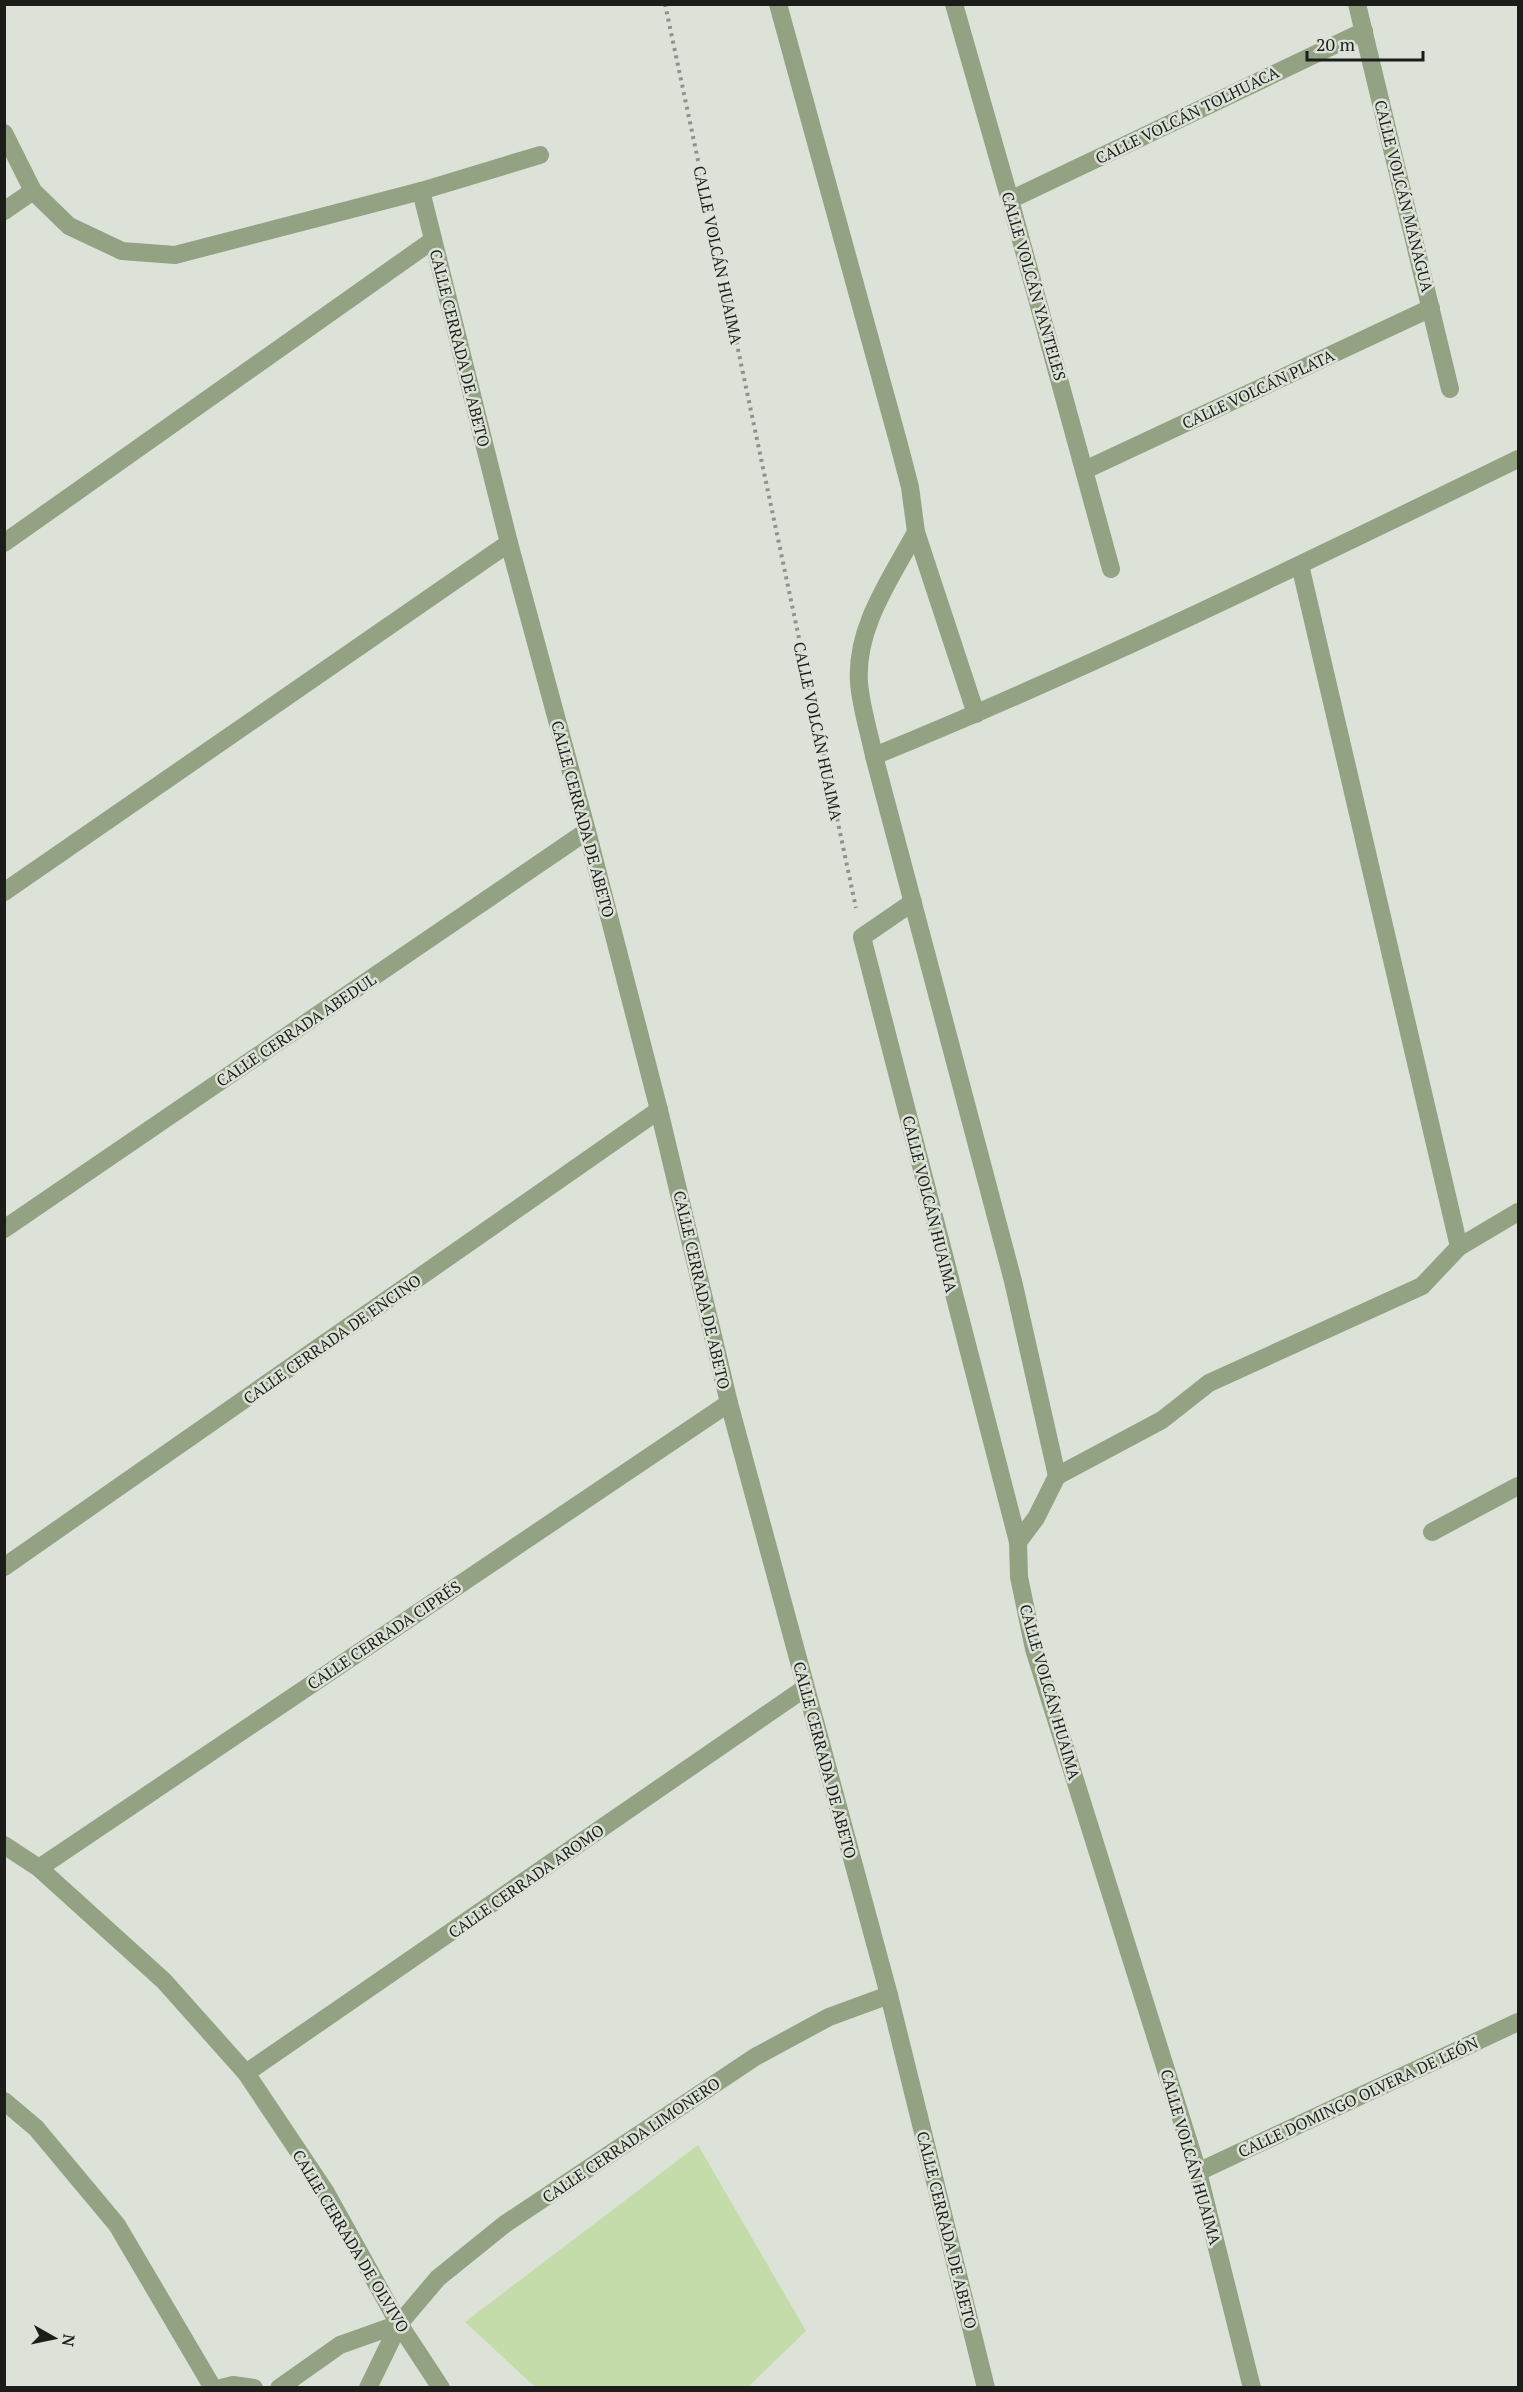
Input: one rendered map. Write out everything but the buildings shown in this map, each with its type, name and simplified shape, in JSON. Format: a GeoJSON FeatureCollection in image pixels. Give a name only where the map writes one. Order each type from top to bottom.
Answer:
{"type":"FeatureCollection","features":[{"type":"Feature","properties":{"kind":"street"},"geometry":{"type":"LineString","coordinates":[[778,4],[898,441],[910,487],[916,532],[976,714]]}},
{"type":"Feature","properties":{"kind":"street","name":"CALLE VOLCÁN YANTELES"},"geometry":{"type":"LineString","coordinates":[[954,4],[1111,569]]}},
{"type":"Feature","properties":{"kind":"street","name":"CALLE VOLCÁN MANAGUA"},"geometry":{"type":"LineString","coordinates":[[1357,4],[1450,389]]}},
{"type":"Feature","properties":{"kind":"street","name":"CALLE VOLCÁN TOLHUACA"},"geometry":{"type":"LineString","coordinates":[[1010,200],[1364,31]]}},
{"type":"Feature","properties":{"kind":"street"},"geometry":{"type":"LineString","coordinates":[[4,133],[33,191],[69,226],[122,251],[175,255],[421,191],[540,155]]}},
{"type":"Feature","properties":{"kind":"street"},"geometry":{"type":"LineString","coordinates":[[4,211],[33,191]]}},
{"type":"Feature","properties":{"kind":"street","name":"CALLE CERRADA DE ABETO"},"geometry":{"type":"LineString","coordinates":[[421,191],[509,543],[659,1110],[729,1402],[889,1995],[986,2388]]}},
{"type":"Feature","properties":{"kind":"street"},"geometry":{"type":"LineString","coordinates":[[4,543],[433,240]]}},
{"type":"Feature","properties":{"kind":"street","name":"CALLE VOLCÁN PLATA"},"geometry":{"type":"LineString","coordinates":[[1085,470],[1431,308]]}},
{"type":"Feature","properties":{"kind":"street"},"geometry":{"type":"LineString","coordinates":[[874,756],[976,714],[1300,565],[1518,459]]}},
{"type":"Feature","properties":{"kind":"street"},"geometry":{"type":"LineString","coordinates":[[916,532],[875,605],[860,650],[859,682],[874,756],[1013,1281],[1057,1476]]}},
{"type":"Feature","properties":{"kind":"street"},"geometry":{"type":"LineString","coordinates":[[4,892],[509,543]]}},
{"type":"Feature","properties":{"kind":"street"},"geometry":{"type":"LineString","coordinates":[[1300,565],[1459,1247]]}},
{"type":"Feature","properties":{"kind":"street","name":"CALLE CERRADA ABEDUL"},"geometry":{"type":"LineString","coordinates":[[4,1229],[587,831]]}},
{"type":"Feature","properties":{"kind":"street"},"geometry":{"type":"LineString","coordinates":[[862,938],[913,902]]}},
{"type":"Feature","properties":{"kind":"street","name":"CALLE VOLCÁN HUAIMA"},"geometry":{"type":"LineString","coordinates":[[862,938],[1017,1542],[1019,1577],[1034,1649],[1198,2172],[1252,2388]]}},
{"type":"Feature","properties":{"kind":"street","name":"CALLE CERRADA DE ENCINO"},"geometry":{"type":"LineString","coordinates":[[4,1567],[659,1110]]}},
{"type":"Feature","properties":{"kind":"street"},"geometry":{"type":"LineString","coordinates":[[1017,1542],[1036,1518],[1057,1476],[1162,1420],[1209,1383],[1422,1286],[1459,1247],[1518,1212]]}},
{"type":"Feature","properties":{"kind":"street","name":"CALLE CERRADA CIPRÉS"},"geometry":{"type":"LineString","coordinates":[[39,1868],[729,1402]]}},
{"type":"Feature","properties":{"kind":"street"},"geometry":{"type":"LineString","coordinates":[[1432,1532],[1518,1486]]}},
{"type":"Feature","properties":{"kind":"street","name":"CALLE CERRADA AROMO"},"geometry":{"type":"LineString","coordinates":[[246,2073],[805,1688]]}},
{"type":"Feature","properties":{"kind":"street","name":"CALLE CERRADA DE OLVIVO"},"geometry":{"type":"LineString","coordinates":[[4,1845],[39,1868],[164,1981],[246,2073],[325,2190],[399,2324],[441,2388]]}},
{"type":"Feature","properties":{"kind":"street","name":"CALLE CERRADA LIMONERO"},"geometry":{"type":"LineString","coordinates":[[368,2388],[399,2324],[438,2278],[505,2224],[755,2057],[829,2017],[889,1995]]}},
{"type":"Feature","properties":{"kind":"street","name":"CALLE DOMINGO OLVERA DE LEÓN"},"geometry":{"type":"LineString","coordinates":[[1198,2172],[1518,2022]]}},
{"type":"Feature","properties":{"kind":"street"},"geometry":{"type":"LineString","coordinates":[[4,2102],[36,2128],[117,2225],[213,2388]]}},
{"type":"Feature","properties":{"kind":"street"},"geometry":{"type":"LineString","coordinates":[[279,2388],[340,2345],[399,2324]]}},
{"type":"Feature","properties":{"kind":"street"},"geometry":{"type":"LineString","coordinates":[[221,2388],[233,2385],[254,2388]]}},
{"type":"Feature","properties":{"kind":"path","name":"CALLE VOLCÁN HUAIMA"},"geometry":{"type":"LineString","coordinates":[[665,4],[862,938]]}},
{"type":"Feature","properties":{"kind":"green space"},"geometry":{"type":"Polygon","coordinates":[[[698,2145],[806,2331],[748,2387],[535,2387],[465,2322],[698,2145]]]}}]}
